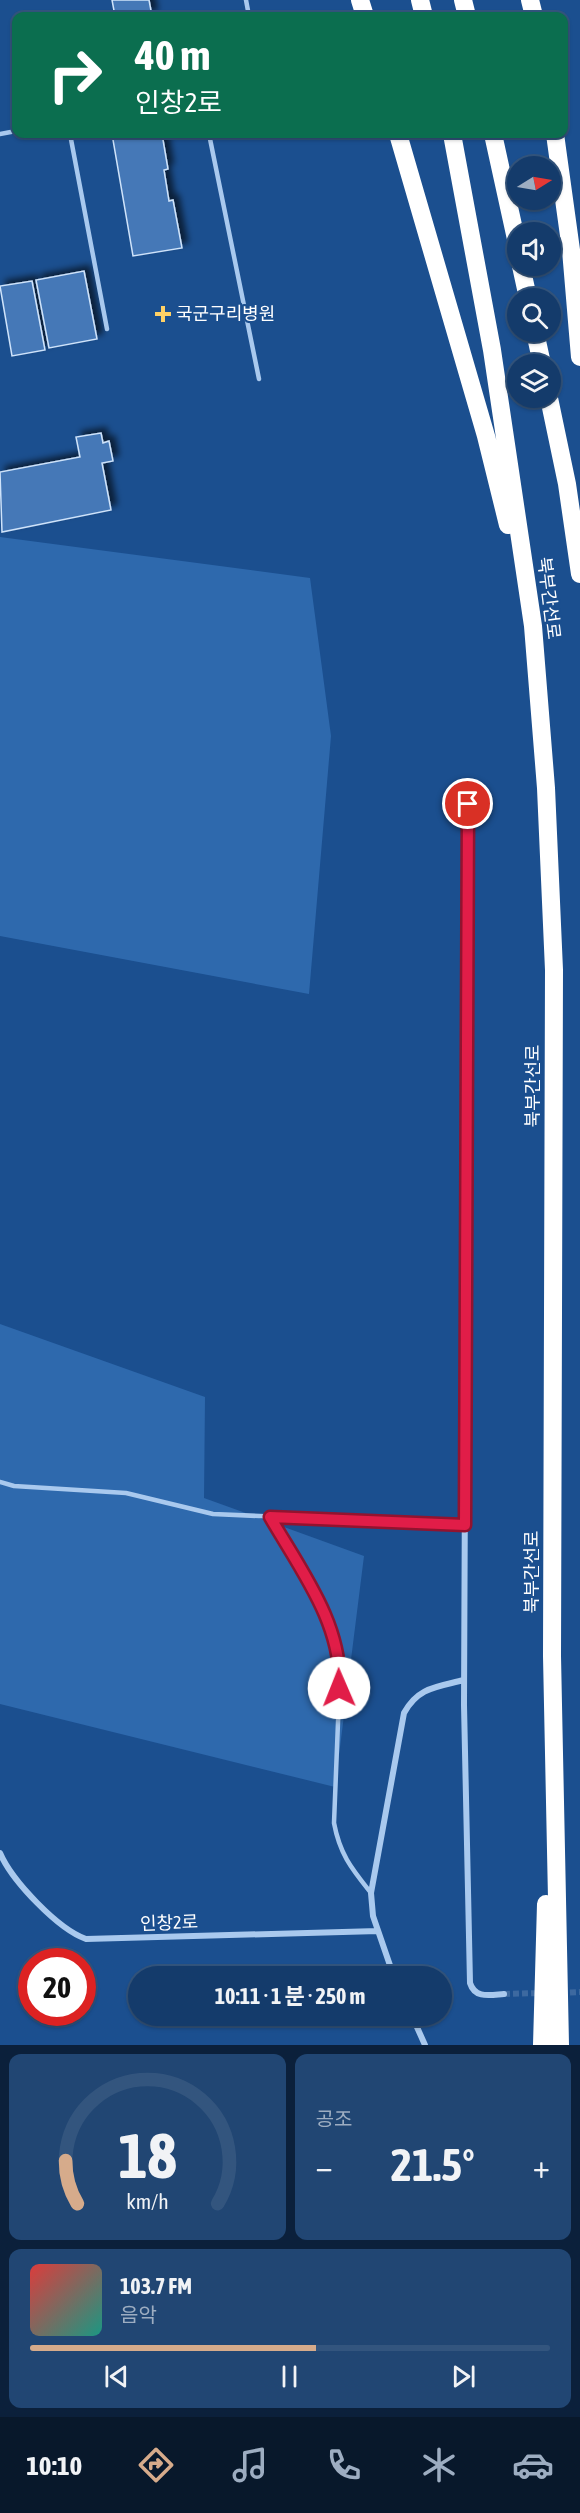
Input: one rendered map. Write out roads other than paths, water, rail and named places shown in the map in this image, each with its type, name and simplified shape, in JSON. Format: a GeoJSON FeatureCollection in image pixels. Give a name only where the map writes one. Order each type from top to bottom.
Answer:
{"type":"FeatureCollection","features":[{"type":"Feature","properties":{"kind":"highway"},"geometry":{"type":"LineString","coordinates":[[399,138],[486,436],[533,626]]}},
{"type":"Feature","properties":{"kind":"highway","name":"북부간선로"},"geometry":{"type":"LineString","coordinates":[[454,138],[492,350],[533,626],[546,788],[554,970],[552,1656],[560,2045]]}},
{"type":"Feature","properties":{"kind":"highway"},"geometry":{"type":"LineString","coordinates":[[494,138],[512,222]]}},
{"type":"Feature","properties":{"kind":"highway"},"geometry":{"type":"LineString","coordinates":[[556,138],[571,250],[580,357]]}},
{"type":"Feature","properties":{"kind":"highway","name":"북부간선로"},"geometry":{"type":"LineString","coordinates":[[551,408],[567,484],[580,574]]}},
{"type":"Feature","properties":{"kind":"highway"},"geometry":{"type":"LineString","coordinates":[[542,2045],[552,1656]]}},
{"type":"Feature","properties":{"kind":"street"},"geometry":{"type":"LineString","coordinates":[[468,781],[464,1680],[470,1983],[474,1992],[482,1996],[504,1994]]}},
{"type":"Feature","properties":{"kind":"street"},"geometry":{"type":"LineString","coordinates":[[390,1966],[378,1931],[371,1893],[404,1713],[411,1700],[420,1692],[464,1680]]}},
{"type":"Feature","properties":{"kind":"street","name":"인창2로"},"geometry":{"type":"LineString","coordinates":[[0,1853],[13,1877],[69,1932],[86,1939],[97,1941],[378,1931]]}},
{"type":"Feature","properties":{"kind":"street"},"geometry":{"type":"LineString","coordinates":[[416,2026],[425,2045]]}},
{"type":"Feature","properties":{"kind":"lane"},"geometry":{"type":"LineString","coordinates":[[71,138],[106,329]]}},
{"type":"Feature","properties":{"kind":"lane"},"geometry":{"type":"LineString","coordinates":[[210,138],[259,379]]}},
{"type":"Feature","properties":{"kind":"lane"},"geometry":{"type":"LineString","coordinates":[[0,1482],[14,1486],[126,1493],[213,1514],[465,1525]]}},
{"type":"Feature","properties":{"kind":"lane"},"geometry":{"type":"LineString","coordinates":[[270,1517],[317,1599],[338,1652],[340,1672],[334,1823],[346,1862],[371,1893]]}},
{"type":"Feature","properties":{"kind":"tunnel"},"geometry":{"type":"LineString","coordinates":[[561,1993],[580,1992]]}},
{"type":"Feature","properties":{"kind":"tunnel"},"geometry":{"type":"LineString","coordinates":[[504,1994],[542,1993]]}},
{"type":"Feature","properties":{"kind":"place","name":"국군구리병원"},"geometry":{"type":"Point","coordinates":[163,314]}}]}
